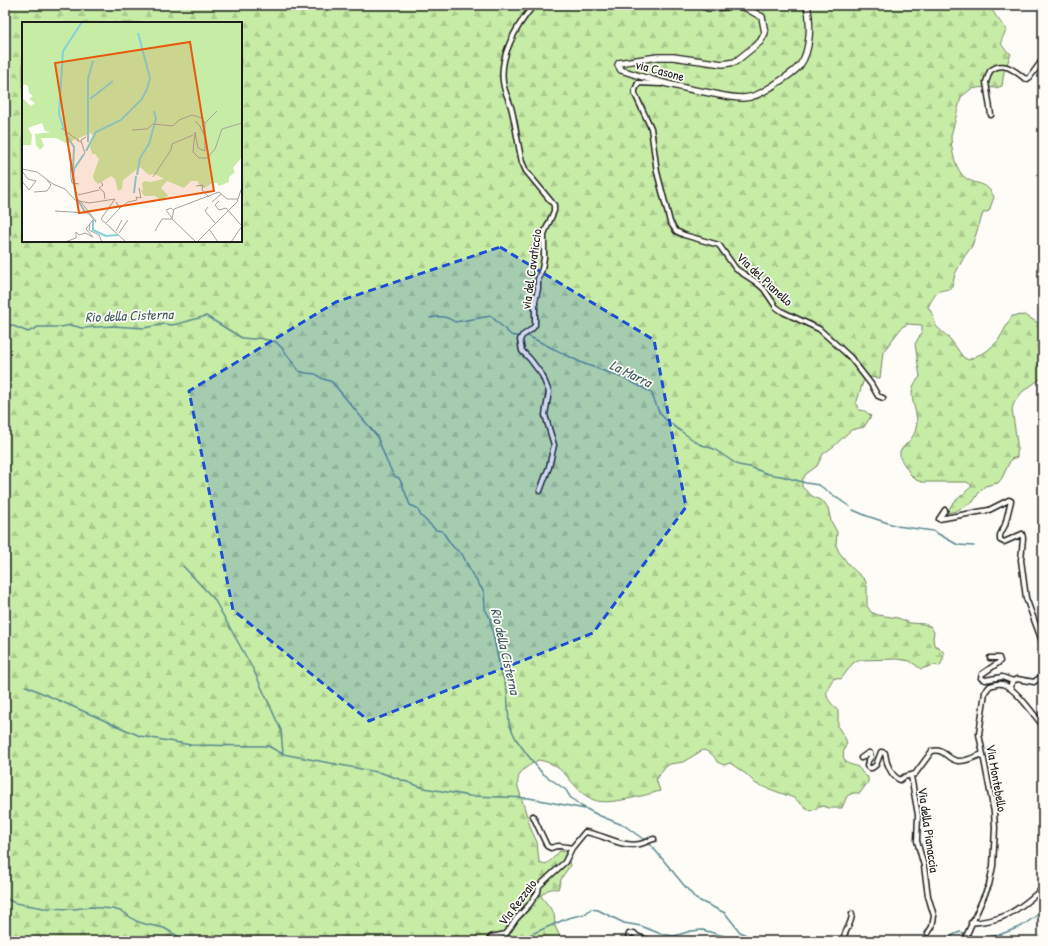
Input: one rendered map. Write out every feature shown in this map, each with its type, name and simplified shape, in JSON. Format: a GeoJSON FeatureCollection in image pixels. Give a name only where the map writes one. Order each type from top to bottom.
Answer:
{"type":"FeatureCollection","features":[{"type":"Feature","properties":{"kind":"street","name":"via del Cavaticcio"},"geometry":{"type":"LineString","coordinates":[[534,5],[520,22],[503,66],[504,86],[511,106],[522,162],[526,171],[554,205],[554,211],[544,234],[544,258],[538,279],[538,290],[535,301],[535,325],[522,336],[520,340],[522,351],[542,375],[549,392],[545,415],[554,445],[549,467],[540,491]]}},
{"type":"Feature","properties":{"kind":"street","name":"via Casone"},"geometry":{"type":"LineString","coordinates":[[698,5],[708,8],[740,6],[746,8],[762,17],[765,33],[760,42],[735,62],[724,64],[673,57],[658,57],[619,63],[618,66],[621,70],[694,90],[743,98],[752,97],[763,92],[800,65],[804,58],[809,35],[809,12],[807,5]]}},
{"type":"Feature","properties":{"kind":"street"},"geometry":{"type":"LineString","coordinates":[[990,115],[986,82],[990,71],[998,67],[1009,67],[1027,79],[1043,59]]}},
{"type":"Feature","properties":{"kind":"street","name":"Via del Pianello"},"geometry":{"type":"LineString","coordinates":[[669,84],[638,83],[635,94],[651,128],[657,172],[670,222],[673,227],[676,231],[684,235],[719,245],[736,269],[756,282],[764,290],[776,307],[783,312],[819,329],[840,347],[850,357],[871,384],[878,396],[883,398]]}},
{"type":"Feature","properties":{"kind":"street"},"geometry":{"type":"LineString","coordinates":[[945,510],[939,519],[989,510],[1009,500],[1011,501],[1005,525],[1000,535],[1000,540],[1004,542],[1022,534],[1021,560],[1026,598],[1043,644]]}},
{"type":"Feature","properties":{"kind":"street"},"geometry":{"type":"LineString","coordinates":[[990,658],[999,658],[1000,661],[998,664],[982,674],[981,677],[985,680],[1002,676],[1013,680],[1017,678],[1034,682],[1043,675]]}},
{"type":"Feature","properties":{"kind":"street"},"geometry":{"type":"LineString","coordinates":[[1013,680],[1010,688],[1043,726]]}},
{"type":"Feature","properties":{"kind":"street","name":"Via Montebello"},"geometry":{"type":"LineString","coordinates":[[964,940],[989,886],[993,866],[995,828],[994,812],[980,734],[985,692],[990,686],[997,684],[1002,684],[1010,688]]}},
{"type":"Feature","properties":{"kind":"street"},"geometry":{"type":"LineString","coordinates":[[861,758],[870,753],[871,757],[867,766],[872,768],[876,765],[881,752],[885,753],[887,764],[900,780],[916,774],[932,751],[942,751],[955,761],[960,762],[983,754]]}},
{"type":"Feature","properties":{"kind":"street","name":"Via della Pianaccia"},"geometry":{"type":"LineString","coordinates":[[911,776],[918,815],[917,841],[924,866],[928,896],[934,916],[932,927],[928,933]]}},
{"type":"Feature","properties":{"kind":"street"},"geometry":{"type":"LineString","coordinates":[[533,816],[547,846],[551,848],[560,846],[572,848]]}},
{"type":"Feature","properties":{"kind":"street","name":"Via Rezzaio"},"geometry":{"type":"LineString","coordinates":[[488,941],[491,937],[506,934],[538,892],[539,886],[565,862],[572,848],[585,832],[624,844],[640,844],[654,838]]}},
{"type":"Feature","properties":{"kind":"street"},"geometry":{"type":"LineString","coordinates":[[971,923],[999,919],[1029,900],[1043,888]]}},
{"type":"Feature","properties":{"kind":"street"},"geometry":{"type":"LineString","coordinates":[[843,941],[845,932],[851,922],[852,914]]}},
{"type":"Feature","properties":{"kind":"street"},"geometry":{"type":"LineString","coordinates":[[628,938],[629,934],[634,933],[650,941]]}},
{"type":"Feature","properties":{"kind":"highlighted area"},"geometry":{"type":"Polygon","coordinates":[[[500,247],[654,340],[686,507],[593,633],[369,721],[233,610],[189,391],[336,302],[500,247]]]}},
{"type":"Feature","properties":{"kind":"green space"},"geometry":{"type":"Polygon","coordinates":[[[5,5],[991,5],[995,15],[1007,30],[1002,40],[1002,46],[1011,54],[1004,72],[1002,86],[996,88],[984,87],[971,89],[961,97],[951,136],[954,159],[959,171],[967,179],[988,188],[994,197],[989,211],[983,213],[972,246],[955,274],[952,287],[938,292],[928,307],[932,313],[936,326],[951,340],[963,357],[968,360],[987,351],[998,341],[1012,316],[1025,315],[1043,326],[1043,377],[1022,392],[1014,403],[1012,409],[1017,443],[1017,457],[1011,459],[998,483],[985,486],[973,502],[956,511],[947,513],[952,504],[972,486],[967,482],[922,482],[916,480],[911,475],[900,458],[900,451],[912,438],[916,428],[917,422],[912,389],[920,377],[915,344],[922,332],[922,325],[908,324],[902,327],[883,352],[880,378],[867,377],[863,382],[856,404],[859,410],[865,411],[871,416],[864,427],[851,430],[823,454],[817,466],[806,474],[802,480],[802,487],[812,496],[824,502],[828,508],[831,521],[837,532],[836,545],[839,552],[850,566],[865,580],[867,586],[867,606],[871,612],[878,615],[898,618],[910,623],[930,626],[934,632],[934,645],[940,648],[944,653],[940,666],[934,665],[921,669],[910,661],[897,659],[859,660],[853,663],[841,679],[834,678],[828,688],[827,696],[838,711],[838,727],[847,743],[844,752],[844,760],[847,763],[858,767],[868,777],[868,782],[860,793],[853,793],[847,796],[842,808],[829,808],[823,806],[810,811],[794,798],[756,784],[746,774],[730,763],[724,765],[717,762],[712,754],[703,750],[683,762],[670,764],[664,768],[656,779],[660,791],[607,802],[600,802],[586,796],[563,772],[548,762],[538,760],[523,770],[519,777],[518,787],[531,829],[537,842],[539,862],[545,864],[560,851],[567,852],[570,866],[562,877],[558,889],[548,890],[541,896],[554,913],[555,926],[562,941],[5,941],[5,5]]]}},
{"type":"Feature","properties":{"kind":"waterway","name":"Rio della Cisterna"},"geometry":{"type":"LineString","coordinates":[[5,326],[11,325],[28,332],[38,327],[61,327],[71,325],[82,328],[113,326],[144,328],[164,324],[172,325],[206,316],[242,338],[259,338],[276,342],[299,371],[316,374],[321,378],[332,382],[377,436],[387,462],[394,476],[399,478],[410,505],[417,508],[421,516],[436,530],[442,531],[453,547],[462,554],[472,574],[484,592],[485,609],[490,618],[499,664],[507,690],[509,724],[516,739],[526,753],[542,773],[566,790],[570,797],[581,806],[625,826],[650,844],[696,899],[725,913],[740,932],[764,941]]}},
{"type":"Feature","properties":{"kind":"waterway","name":"La Marra"},"geometry":{"type":"LineString","coordinates":[[430,318],[443,317],[455,322],[491,316],[511,335],[528,336],[582,363],[626,379],[651,392],[659,412],[664,418],[699,444],[714,449],[738,465],[750,467],[768,474],[819,485],[850,507]]}},
{"type":"Feature","properties":{"kind":"waterway"},"geometry":{"type":"LineString","coordinates":[[853,510],[897,526],[933,531],[958,545],[974,546]]}},
{"type":"Feature","properties":{"kind":"waterway"},"geometry":{"type":"LineString","coordinates":[[183,566],[214,599],[254,671],[281,730],[283,754]]}},
{"type":"Feature","properties":{"kind":"waterway"},"geometry":{"type":"LineString","coordinates":[[26,686],[140,736],[191,745],[268,746],[283,754],[382,773],[424,788],[470,796],[529,798],[585,809]]}},
{"type":"Feature","properties":{"kind":"waterway"},"geometry":{"type":"LineString","coordinates":[[5,898],[15,903],[44,908],[74,909],[90,907],[113,909],[123,912],[136,921],[164,928],[186,941]]}},
{"type":"Feature","properties":{"kind":"waterway"},"geometry":{"type":"LineString","coordinates":[[516,941],[568,918],[585,914],[591,909],[598,910],[624,923],[641,926],[661,934],[674,936],[691,931],[703,930],[734,939],[749,937]]}},
{"type":"Feature","properties":{"kind":"waterway","name":"Rio della Cisterna"},"geometry":{"type":"LineString","coordinates":[[947,941],[953,935],[960,932],[972,936],[987,937],[999,935],[1022,926],[1043,911]]}},
{"type":"Feature","properties":{"kind":"waterway","name":"Rio della Cisterna"},"geometry":{"type":"LineString","coordinates":[[858,941],[880,938],[888,941]]}}]}
